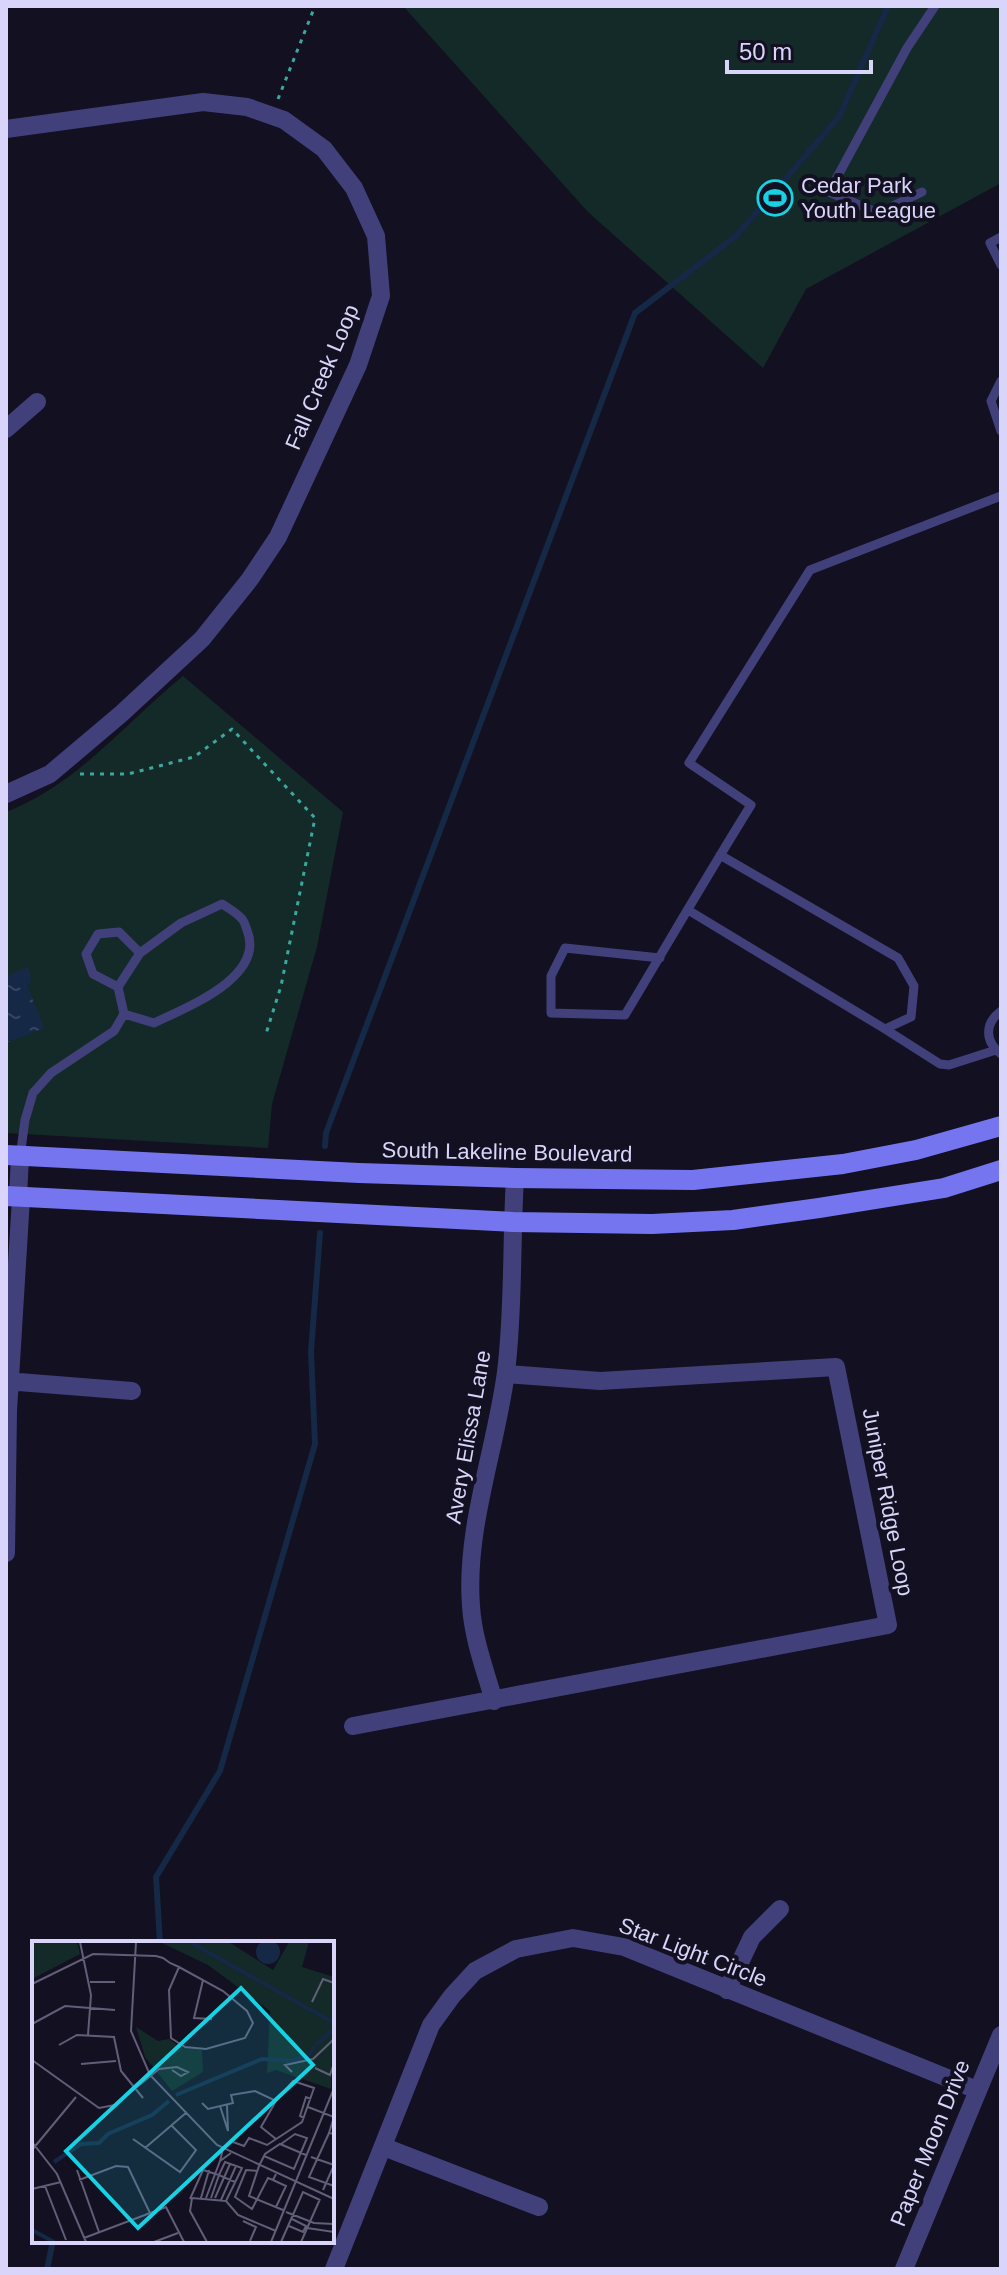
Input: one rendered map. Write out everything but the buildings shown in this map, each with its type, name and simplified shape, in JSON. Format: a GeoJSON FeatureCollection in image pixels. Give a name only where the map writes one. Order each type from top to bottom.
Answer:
{"type":"FeatureCollection","features":[{"type":"Feature","properties":{"kind":"main road","name":"South Lakeline Boulevard"},"geometry":{"type":"LineString","coordinates":[[13,1156],[515,1178],[693,1180],[843,1164],[901,1153],[1001,1126]]}},
{"type":"Feature","properties":{"kind":"main road"},"geometry":{"type":"LineString","coordinates":[[14,1197],[513,1222],[652,1224],[733,1220],[944,1188],[1001,1170]]}},
{"type":"Feature","properties":{"kind":"street","name":"Fall Creek Loop"},"geometry":{"type":"LineString","coordinates":[[6,129],[203,102],[247,107],[284,120],[324,149],[354,188],[376,236],[381,296],[358,365],[278,537],[250,579],[202,639],[121,714],[50,774],[6,794]]}},
{"type":"Feature","properties":{"kind":"street"},"geometry":{"type":"LineString","coordinates":[[6,429],[37,402]]}},
{"type":"Feature","properties":{"kind":"street"},"geometry":{"type":"LineString","coordinates":[[6,1553],[14,1197],[18,1196],[13,1156]]}},
{"type":"Feature","properties":{"kind":"street","name":"Avery Elissa Lane"},"geometry":{"type":"LineString","coordinates":[[494,1701],[477,1641],[471,1606],[472,1553],[506,1374],[515,1178]]}},
{"type":"Feature","properties":{"kind":"street","name":"Juniper Ridge Loop"},"geometry":{"type":"LineString","coordinates":[[353,1726],[888,1625],[836,1367],[600,1381],[506,1374]]}},
{"type":"Feature","properties":{"kind":"street"},"geometry":{"type":"LineString","coordinates":[[8,1381],[132,1391]]}},
{"type":"Feature","properties":{"kind":"street"},"geometry":{"type":"LineString","coordinates":[[727,1990],[752,1937],[780,1909]]}},
{"type":"Feature","properties":{"kind":"street","name":"Star Light Circle"},"geometry":{"type":"LineString","coordinates":[[334,2269],[431,2025],[475,1971],[516,1949],[573,1938],[624,1947],[977,2090]]}},
{"type":"Feature","properties":{"kind":"street","name":"Paper Moon Drive"},"geometry":{"type":"LineString","coordinates":[[904,2269],[1001,2035]]}},
{"type":"Feature","properties":{"kind":"street"},"geometry":{"type":"LineString","coordinates":[[384,2147],[539,2207]]}},
{"type":"Feature","properties":{"kind":"lane"},"geometry":{"type":"LineString","coordinates":[[922,192],[878,213],[829,192],[907,48],[935,6]]}},
{"type":"Feature","properties":{"kind":"lane"},"geometry":{"type":"LineString","coordinates":[[1001,237],[990,243],[1001,265]]}},
{"type":"Feature","properties":{"kind":"lane"},"geometry":{"type":"LineString","coordinates":[[1001,381],[991,401],[1001,431]]}},
{"type":"Feature","properties":{"kind":"lane"},"geometry":{"type":"LineString","coordinates":[[660,958],[565,948],[551,976],[551,1013],[625,1015],[660,958],[720,855],[751,805],[689,763],[810,570],[1001,496]]}},
{"type":"Feature","properties":{"kind":"lane"},"geometry":{"type":"LineString","coordinates":[[720,855],[898,958],[914,986],[911,1017],[885,1029]]}},
{"type":"Feature","properties":{"kind":"lane"},"geometry":{"type":"LineString","coordinates":[[13,1156],[33,1093],[51,1073],[114,1031],[124,1014],[118,987],[140,953],[181,923],[222,904],[243,919],[251,939],[247,963],[226,984],[154,1023],[124,1014]]}},
{"type":"Feature","properties":{"kind":"lane"},"geometry":{"type":"LineString","coordinates":[[688,910],[940,1064],[949,1065],[998,1052],[988,1038],[988,1028],[991,1020],[1001,1011]]}},
{"type":"Feature","properties":{"kind":"lane"},"geometry":{"type":"LineString","coordinates":[[118,987],[93,974],[86,954],[98,934],[119,932],[140,953]]}},
{"type":"Feature","properties":{"kind":"path"},"geometry":{"type":"LineString","coordinates":[[278,99],[315,6]]}},
{"type":"Feature","properties":{"kind":"path"},"geometry":{"type":"LineString","coordinates":[[80,774],[128,774],[194,757],[232,729],[315,818],[281,986],[265,1037]]}},
{"type":"Feature","properties":{"kind":"green space","name":"Cedar Park Youth League"},"geometry":{"type":"Polygon","coordinates":[[[403,6],[1001,6],[1001,183],[806,289],[763,368],[588,212],[403,6]]]}},
{"type":"Feature","properties":{"kind":"green space"},"geometry":{"type":"Polygon","coordinates":[[[183,676],[343,812],[317,947],[272,1104],[268,1148],[6,1133],[6,812],[56,786],[99,752],[183,676]]]}},
{"type":"Feature","properties":{"kind":"water"},"geometry":{"type":"Polygon","coordinates":[[[28,967],[32,983],[27,985],[44,1028],[8,1042],[6,976],[28,967]]]}},
{"type":"Feature","properties":{"kind":"waterway"},"geometry":{"type":"LineString","coordinates":[[325,1146],[326,1133],[635,313],[736,236],[839,117],[888,6]]}},
{"type":"Feature","properties":{"kind":"waterway"},"geometry":{"type":"LineString","coordinates":[[160,1941],[156,1877],[220,1771],[315,1444],[311,1352],[320,1233]]}},
{"type":"Feature","properties":{"kind":"waterway"},"geometry":{"type":"LineString","coordinates":[[47,2269],[53,2243]]}},
{"type":"Feature","properties":{"kind":"place","name":"Cedar Park Youth League"},"geometry":{"type":"Point","coordinates":[775,198]}}]}
